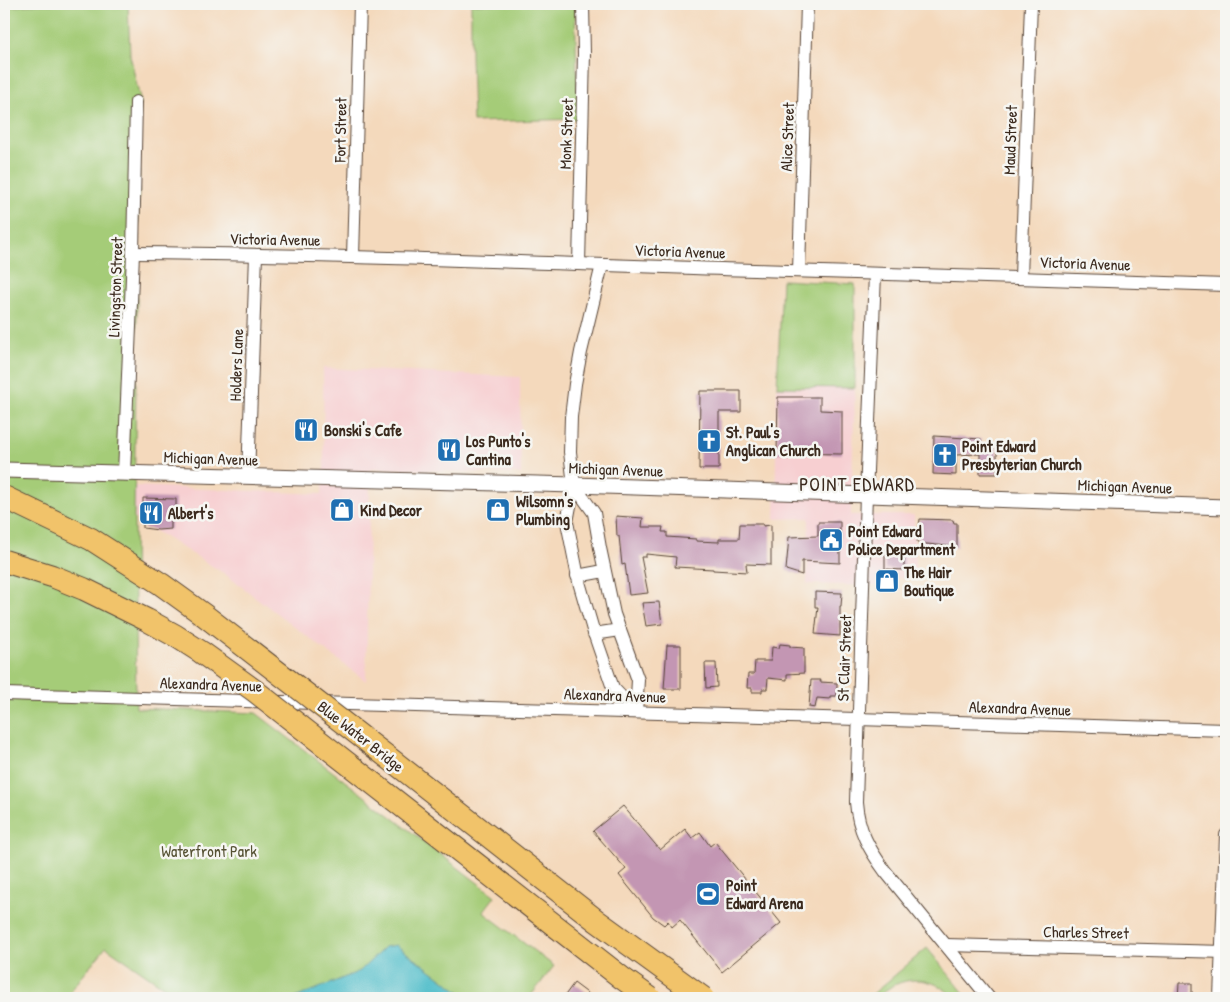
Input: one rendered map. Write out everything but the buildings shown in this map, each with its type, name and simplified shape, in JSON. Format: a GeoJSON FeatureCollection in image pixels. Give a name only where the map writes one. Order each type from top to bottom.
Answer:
{"type":"FeatureCollection","features":[{"type":"Feature","properties":{"kind":"highway","name":"Blue Water Bridge"},"geometry":{"type":"LineString","coordinates":[[4,497],[90,539],[204,614],[598,921],[703,998]]}},
{"type":"Feature","properties":{"kind":"highway","name":"Blue Water Bridge"},"geometry":{"type":"LineString","coordinates":[[4,561],[52,576],[84,589],[147,620],[201,652],[650,998]]}},
{"type":"Feature","properties":{"kind":"street","name":"Fort Street"},"geometry":{"type":"LineString","coordinates":[[353,257],[360,4]]}},
{"type":"Feature","properties":{"kind":"street","name":"Monk Street"},"geometry":{"type":"LineString","coordinates":[[578,264],[584,4]]}},
{"type":"Feature","properties":{"kind":"street","name":"Alice Street"},"geometry":{"type":"LineString","coordinates":[[799,272],[808,4]]}},
{"type":"Feature","properties":{"kind":"street","name":"Maud Street"},"geometry":{"type":"LineString","coordinates":[[1021,277],[1031,4]]}},
{"type":"Feature","properties":{"kind":"street","name":"Livingston Street"},"geometry":{"type":"LineString","coordinates":[[124,473],[133,253],[136,102]]}},
{"type":"Feature","properties":{"kind":"street","name":"Victoria Avenue"},"geometry":{"type":"LineString","coordinates":[[133,253],[353,257],[1226,285]]}},
{"type":"Feature","properties":{"kind":"street","name":"Holders Lane"},"geometry":{"type":"LineString","coordinates":[[248,476],[256,255]]}},
{"type":"Feature","properties":{"kind":"street"},"geometry":{"type":"LineString","coordinates":[[602,265],[575,384],[571,417],[570,452],[574,485],[567,522],[577,576],[594,634],[613,688],[636,712]]}},
{"type":"Feature","properties":{"kind":"street","name":"St Clair Street"},"geometry":{"type":"LineString","coordinates":[[875,274],[866,495],[857,814],[862,832],[871,851],[885,872],[989,998]]}},
{"type":"Feature","properties":{"kind":"street","name":"Michigan Avenue"},"geometry":{"type":"LineString","coordinates":[[4,470],[574,485],[1226,507]]}},
{"type":"Feature","properties":{"kind":"street"},"geometry":{"type":"LineString","coordinates":[[574,485],[594,513],[614,614],[638,680],[636,712]]}},
{"type":"Feature","properties":{"kind":"street"},"geometry":{"type":"LineString","coordinates":[[577,576],[604,570]]}},
{"type":"Feature","properties":{"kind":"street"},"geometry":{"type":"LineString","coordinates":[[594,634],[620,630]]}},
{"type":"Feature","properties":{"kind":"street","name":"Alexandra Avenue"},"geometry":{"type":"LineString","coordinates":[[4,694],[1226,730]]}},
{"type":"Feature","properties":{"kind":"street"},"geometry":{"type":"LineString","coordinates":[[1220,998],[1224,952],[1226,835]]}},
{"type":"Feature","properties":{"kind":"street","name":"Charles Street"},"geometry":{"type":"LineString","coordinates":[[946,945],[1224,952]]}},
{"type":"Feature","properties":{"kind":"shaded area"},"geometry":{"type":"Polygon","coordinates":[[[323,368],[520,377],[521,474],[370,468],[366,681],[225,574],[134,518],[135,486],[322,494],[324,467],[323,368]]]}},
{"type":"Feature","properties":{"kind":"shaded area"},"geometry":{"type":"Polygon","coordinates":[[[777,387],[855,388],[851,515],[914,515],[915,579],[884,576],[884,586],[807,584],[809,518],[775,519],[777,387]]]}},
{"type":"Feature","properties":{"kind":"green space","name":"Waterfront Park"},"geometry":{"type":"Polygon","coordinates":[[[42,4],[128,4],[130,55],[140,99],[134,518],[136,708],[256,713],[495,896],[483,912],[554,966],[529,998],[180,998],[106,947],[65,998],[4,998],[4,7],[42,4]]]}},
{"type":"Feature","properties":{"kind":"green space"},"geometry":{"type":"Polygon","coordinates":[[[471,4],[575,4],[578,119],[473,122],[471,4]]]}},
{"type":"Feature","properties":{"kind":"green space"},"geometry":{"type":"Polygon","coordinates":[[[782,280],[855,284],[855,388],[777,387],[782,280]]]}},
{"type":"Feature","properties":{"kind":"green space"},"geometry":{"type":"Polygon","coordinates":[[[927,948],[968,998],[954,998],[936,984],[916,980],[895,984],[877,998],[868,998],[927,948]]]}},
{"type":"Feature","properties":{"kind":"water"},"geometry":{"type":"Polygon","coordinates":[[[396,945],[468,998],[295,998],[360,971],[385,947],[396,945]]]}},
{"type":"Feature","properties":{"kind":"place","name":"Bonski's Cafe"},"geometry":{"type":"Point","coordinates":[306,430]}},
{"type":"Feature","properties":{"kind":"place","name":"St. Paul's Anglican Church"},"geometry":{"type":"Point","coordinates":[709,441]}},
{"type":"Feature","properties":{"kind":"place","name":"Los Punto's Cantina"},"geometry":{"type":"Point","coordinates":[449,450]}},
{"type":"Feature","properties":{"kind":"place","name":"Point Edward Presbyterian Church"},"geometry":{"type":"Point","coordinates":[945,455]}},
{"type":"Feature","properties":{"kind":"place","name":"Kind Decor"},"geometry":{"type":"Point","coordinates":[342,510]}},
{"type":"Feature","properties":{"kind":"place","name":"Wilsomn's Plumbing"},"geometry":{"type":"Point","coordinates":[498,510]}},
{"type":"Feature","properties":{"kind":"place","name":"Albert's"},"geometry":{"type":"Point","coordinates":[151,513]}},
{"type":"Feature","properties":{"kind":"place","name":"Point Edward Police Department"},"geometry":{"type":"Point","coordinates":[831,540]}},
{"type":"Feature","properties":{"kind":"place","name":"The Hair Boutique"},"geometry":{"type":"Point","coordinates":[887,581]}},
{"type":"Feature","properties":{"kind":"place","name":"Point Edward Arena"},"geometry":{"type":"Point","coordinates":[708,894]}},
{"type":"Feature","properties":{"kind":"district","name":"POINT EDWARD"},"geometry":{"type":"Point","coordinates":[857,484]}}]}
